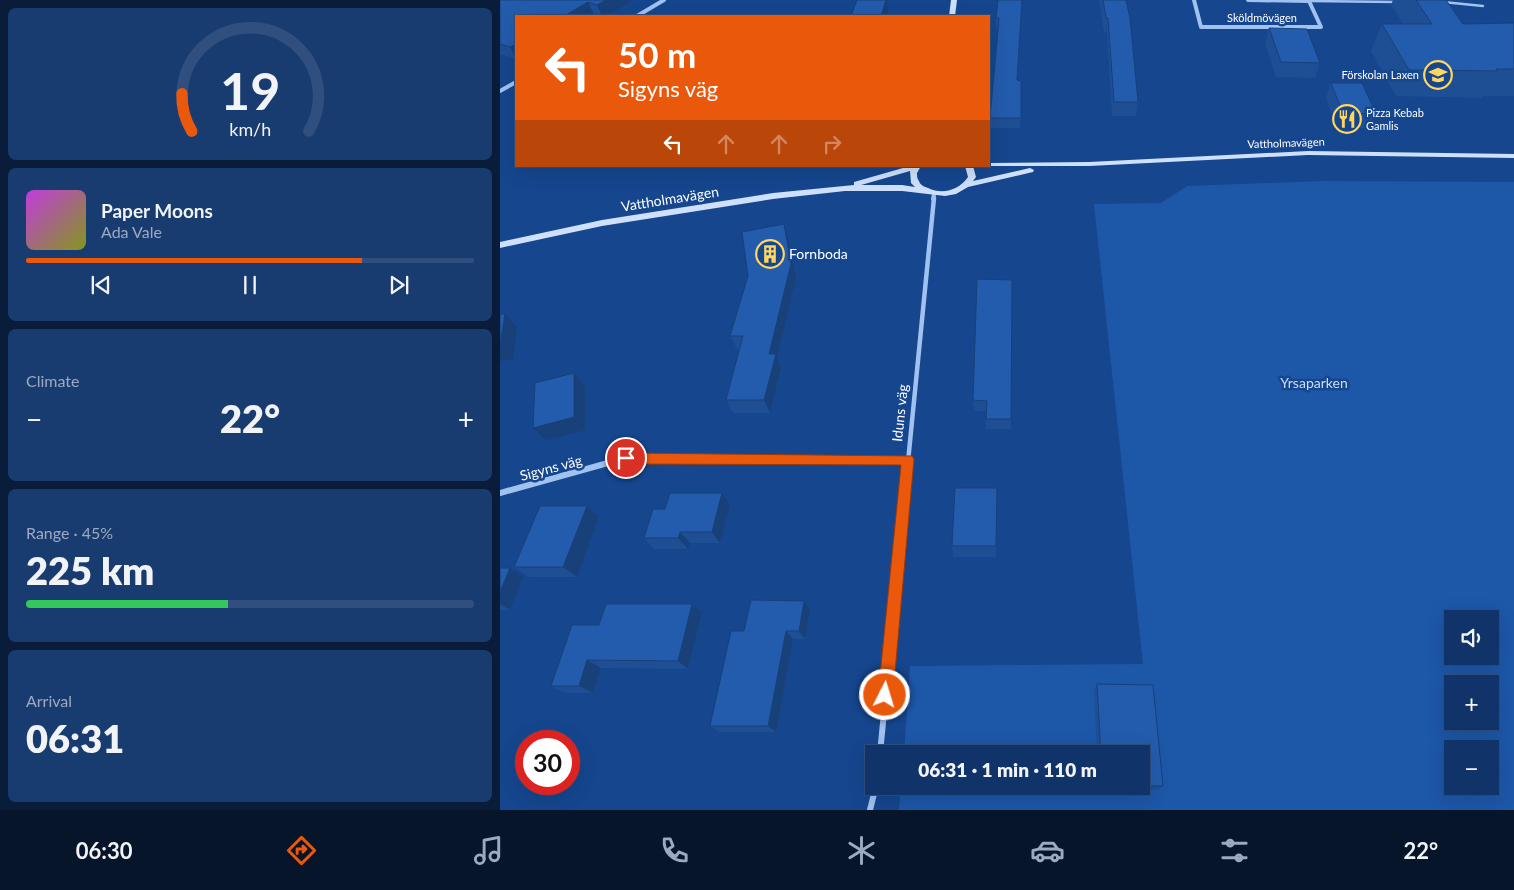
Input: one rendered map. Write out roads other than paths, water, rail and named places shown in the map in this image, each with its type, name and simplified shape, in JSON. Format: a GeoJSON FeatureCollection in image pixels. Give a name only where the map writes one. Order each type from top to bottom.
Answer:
{"type":"FeatureCollection","features":[{"type":"Feature","properties":{"kind":"main road"},"geometry":{"type":"LineString","coordinates":[[952,15],[954,0]]}},
{"type":"Feature","properties":{"kind":"main road","name":"Vattholmavägen"},"geometry":{"type":"LineString","coordinates":[[990,165],[1059,165],[1308,152],[1514,156]]}},
{"type":"Feature","properties":{"kind":"main road","name":"Vattholmavägen"},"geometry":{"type":"LineString","coordinates":[[500,245],[602,223],[772,196],[845,188],[902,188],[934,194],[949,194],[962,189],[968,184],[1059,165]]}},
{"type":"Feature","properties":{"kind":"main road"},"geometry":{"type":"LineString","coordinates":[[916,167],[912,178],[924,191]]}},
{"type":"Feature","properties":{"kind":"main road","name":"Vattholmavägen"},"geometry":{"type":"LineString","coordinates":[[845,188],[916,167]]}},
{"type":"Feature","properties":{"kind":"main road"},"geometry":{"type":"LineString","coordinates":[[968,184],[972,177],[969,167]]}},
{"type":"Feature","properties":{"kind":"street"},"geometry":{"type":"LineString","coordinates":[[638,15],[664,0]]}},
{"type":"Feature","properties":{"kind":"street","name":"Sköldmövägen"},"geometry":{"type":"LineString","coordinates":[[1194,0],[1201,27],[1322,27],[1309,1],[1248,0]]}},
{"type":"Feature","properties":{"kind":"street"},"geometry":{"type":"LineString","coordinates":[[500,91],[515,83]]}},
{"type":"Feature","properties":{"kind":"street","name":"Iduns väg"},"geometry":{"type":"LineString","coordinates":[[881,745],[934,194]]}},
{"type":"Feature","properties":{"kind":"street","name":"Sigyns väg"},"geometry":{"type":"LineString","coordinates":[[500,493],[626,458],[908,459]]}},
{"type":"Feature","properties":{"kind":"street"},"geometry":{"type":"LineString","coordinates":[[870,810],[874,795]]}},
{"type":"Feature","properties":{"kind":"lane"},"geometry":{"type":"LineString","coordinates":[[1473,0],[1476,5]]}},
{"type":"Feature","properties":{"kind":"lane","name":"Sköldmövägen"},"geometry":{"type":"LineString","coordinates":[[1309,1],[1405,2]]}},
{"type":"Feature","properties":{"kind":"lane"},"geometry":{"type":"LineString","coordinates":[[1442,2],[1483,6]]}},
{"type":"Feature","properties":{"kind":"place","name":"Förskolan Laxen"},"geometry":{"type":"Point","coordinates":[1438,75]}},
{"type":"Feature","properties":{"kind":"place","name":"Pizza Kebab Gamlis"},"geometry":{"type":"Point","coordinates":[1347,119]}},
{"type":"Feature","properties":{"kind":"place","name":"Fornboda"},"geometry":{"type":"Point","coordinates":[770,254]}},
{"type":"Feature","properties":{"kind":"park label","name":"Yrsaparken"},"geometry":{"type":"Point","coordinates":[1314,383]}}]}
